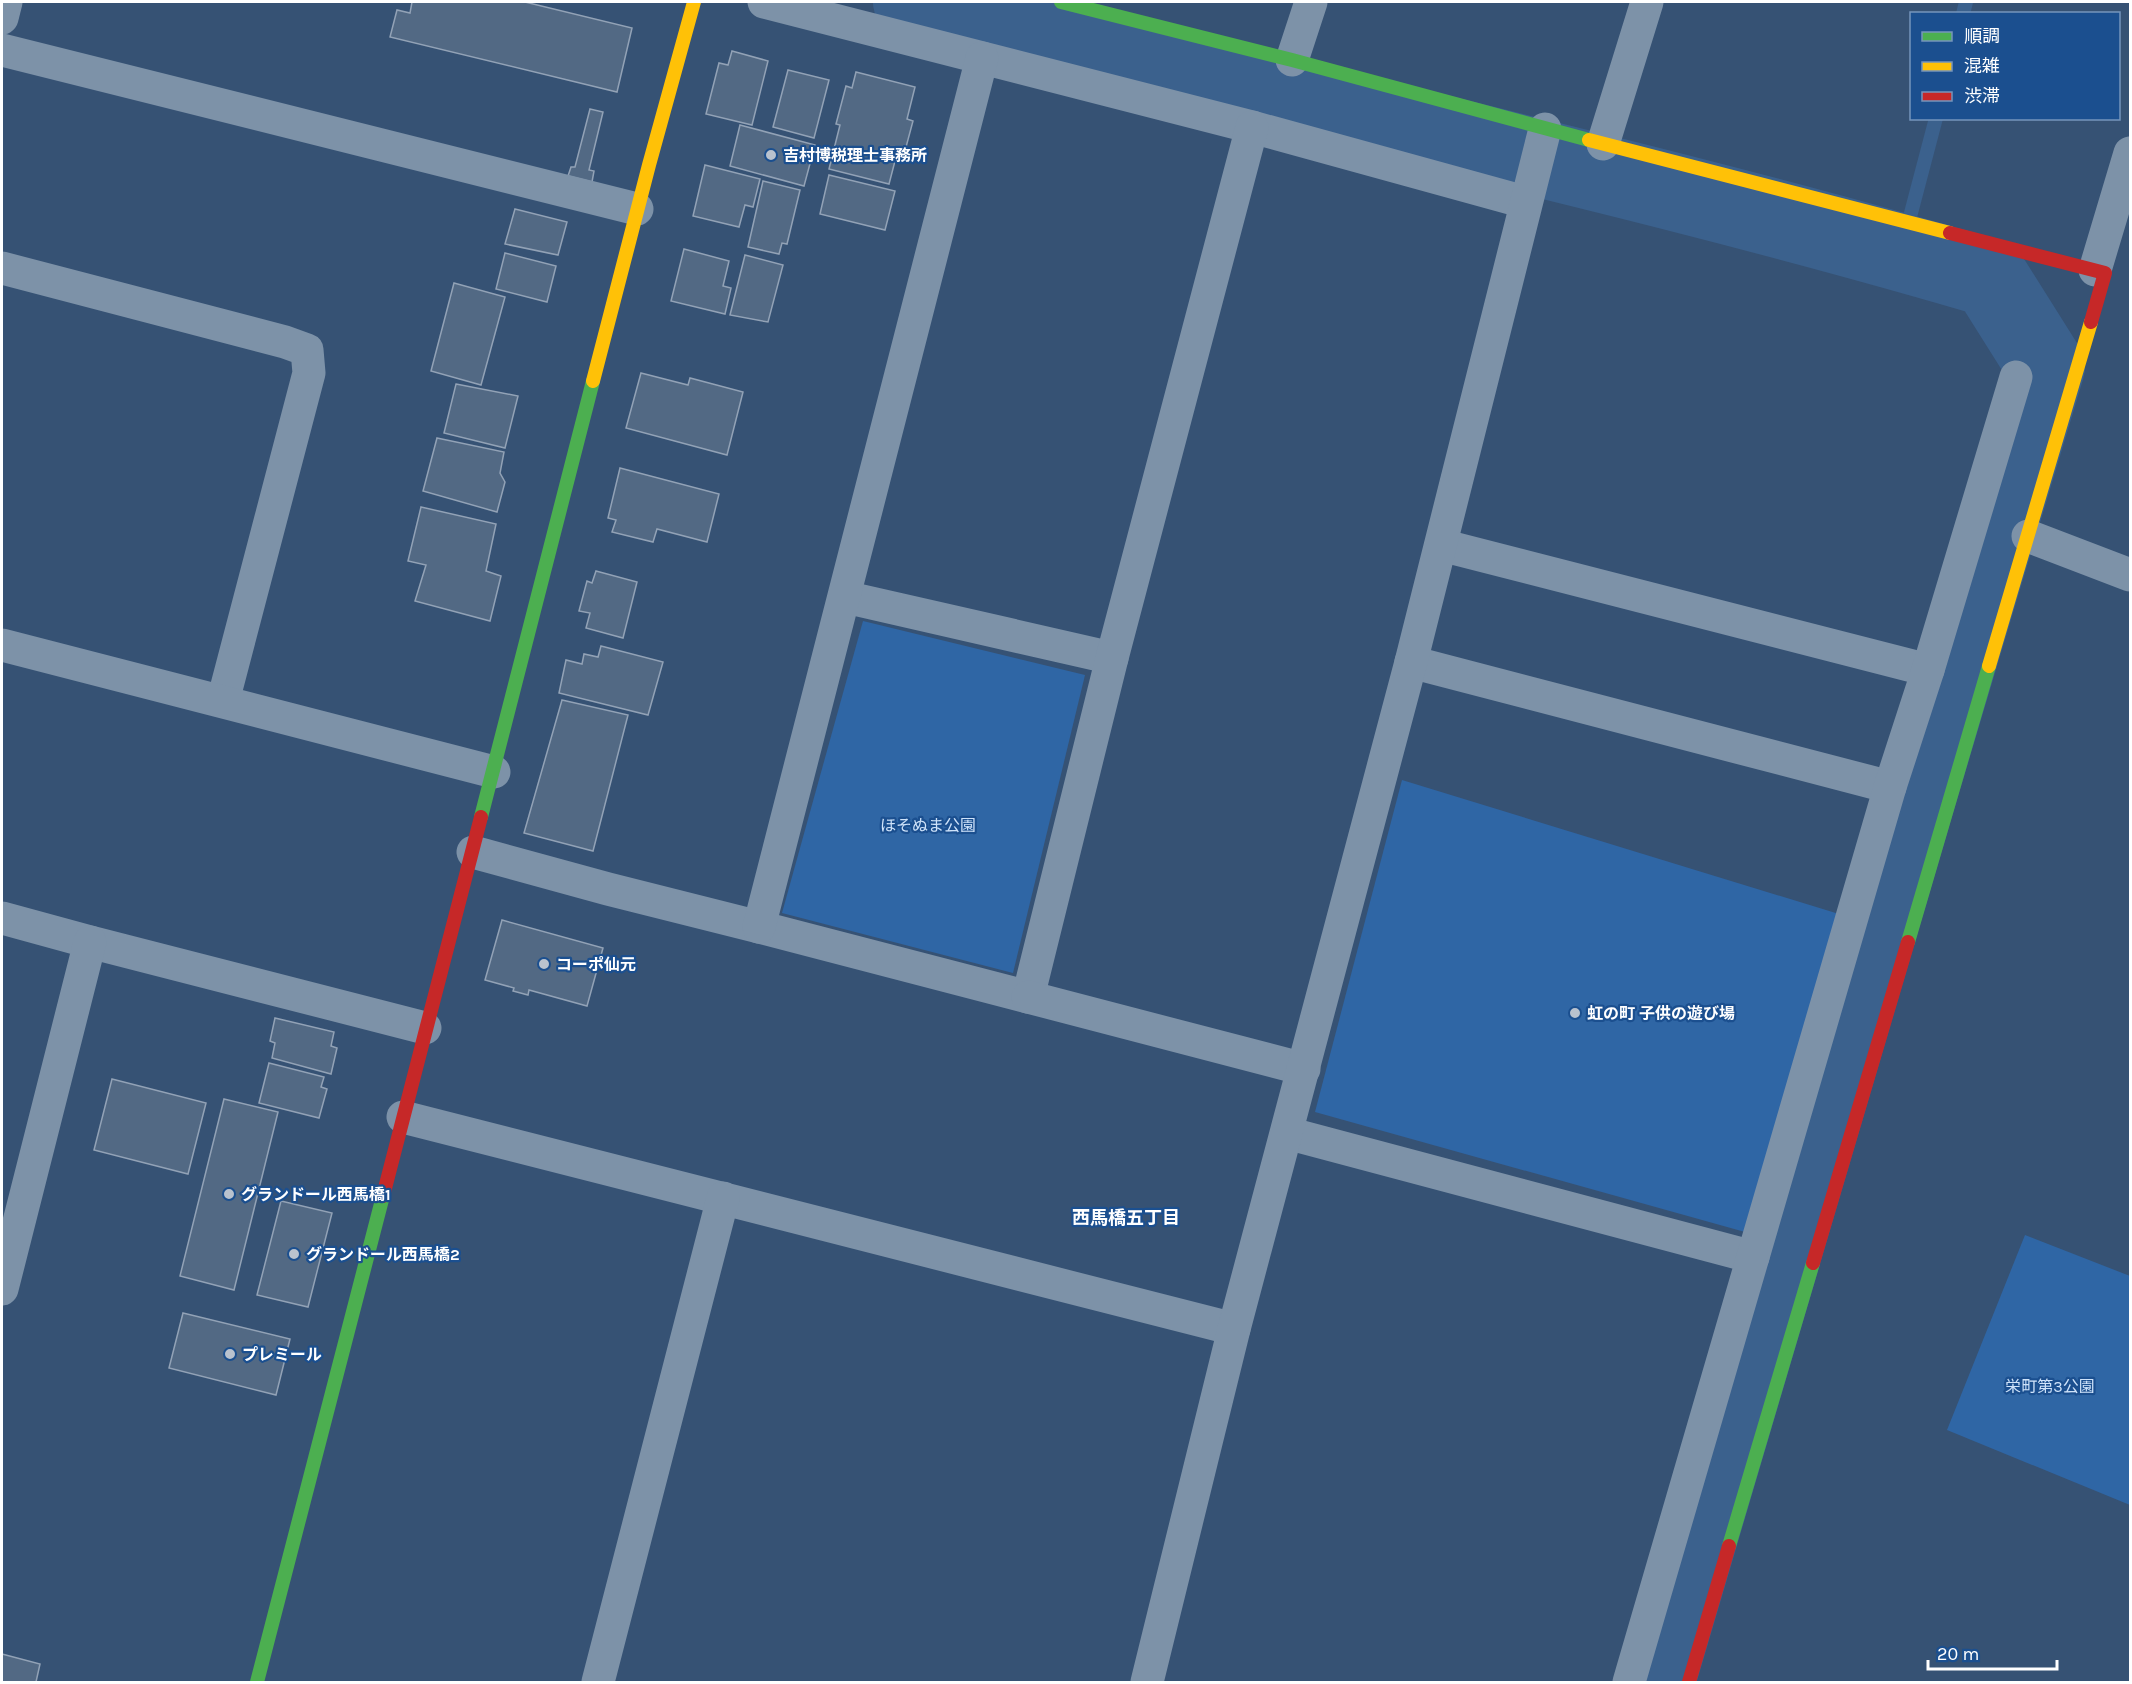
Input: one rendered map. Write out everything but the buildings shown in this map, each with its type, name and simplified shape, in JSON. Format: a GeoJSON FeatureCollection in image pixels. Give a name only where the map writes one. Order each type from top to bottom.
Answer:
{"type":"FeatureCollection","features":[{"type":"Feature","properties":{"kind":"street"},"geometry":{"type":"LineString","coordinates":[[2,18],[6,2]]}},
{"type":"Feature","properties":{"kind":"street"},"geometry":{"type":"LineString","coordinates":[[256,1683],[404,1117],[425,1028],[494,772],[637,209],[694,2]]}},
{"type":"Feature","properties":{"kind":"street"},"geometry":{"type":"LineString","coordinates":[[764,2],[1252,127],[1525,202]]}},
{"type":"Feature","properties":{"kind":"street"},"geometry":{"type":"LineString","coordinates":[[1061,2],[1292,60],[1545,129],[2105,273],[1689,1683]]}},
{"type":"Feature","properties":{"kind":"street"},"geometry":{"type":"LineString","coordinates":[[1292,60],[1311,2]]}},
{"type":"Feature","properties":{"kind":"street"},"geometry":{"type":"LineString","coordinates":[[1603,144],[1647,2]]}},
{"type":"Feature","properties":{"kind":"street"},"geometry":{"type":"LineString","coordinates":[[2,50],[637,209]]}},
{"type":"Feature","properties":{"kind":"street"},"geometry":{"type":"LineString","coordinates":[[759,927],[981,58]]}},
{"type":"Feature","properties":{"kind":"street"},"geometry":{"type":"LineString","coordinates":[[1028,997],[1112,658],[1252,127]]}},
{"type":"Feature","properties":{"kind":"street"},"geometry":{"type":"LineString","coordinates":[[1147,1683],[1234,1329],[1411,662],[1545,129]]}},
{"type":"Feature","properties":{"kind":"street"},"geometry":{"type":"LineString","coordinates":[[2095,270],[2130,153]]}},
{"type":"Feature","properties":{"kind":"street"},"geometry":{"type":"LineString","coordinates":[[2,268],[285,342],[307,350],[309,373],[223,701]]}},
{"type":"Feature","properties":{"kind":"street"},"geometry":{"type":"LineString","coordinates":[[1629,1683],[1890,787],[1928,670],[2016,377]]}},
{"type":"Feature","properties":{"kind":"street"},"geometry":{"type":"LineString","coordinates":[[2028,536],[2130,575]]}},
{"type":"Feature","properties":{"kind":"street"},"geometry":{"type":"LineString","coordinates":[[1440,545],[1928,670]]}},
{"type":"Feature","properties":{"kind":"street"},"geometry":{"type":"LineString","coordinates":[[845,597],[1112,658]]}},
{"type":"Feature","properties":{"kind":"street"},"geometry":{"type":"LineString","coordinates":[[2,645],[494,772]]}},
{"type":"Feature","properties":{"kind":"street"},"geometry":{"type":"LineString","coordinates":[[1411,662],[1890,787]]}},
{"type":"Feature","properties":{"kind":"street"},"geometry":{"type":"LineString","coordinates":[[473,852],[1304,1069]]}},
{"type":"Feature","properties":{"kind":"street"},"geometry":{"type":"LineString","coordinates":[[2,918],[425,1028]]}},
{"type":"Feature","properties":{"kind":"street"},"geometry":{"type":"LineString","coordinates":[[2,1289],[90,942]]}},
{"type":"Feature","properties":{"kind":"street"},"geometry":{"type":"LineString","coordinates":[[404,1117],[1234,1329]]}},
{"type":"Feature","properties":{"kind":"street"},"geometry":{"type":"LineString","coordinates":[[1287,1132],[1754,1257]]}},
{"type":"Feature","properties":{"kind":"street"},"geometry":{"type":"LineString","coordinates":[[598,1683],[723,1198]]}},
{"type":"Feature","properties":{"kind":"green space","name":"ほそぬま公園"},"geometry":{"type":"Polygon","coordinates":[[[863,621],[1085,675],[1013,973],[782,913],[863,621]]]}},
{"type":"Feature","properties":{"kind":"green space","name":"虹の町 子供の遊び場"},"geometry":{"type":"Polygon","coordinates":[[[1402,780],[1839,914],[1745,1232],[1315,1112],[1402,780]]]}},
{"type":"Feature","properties":{"kind":"green space","name":"栄町第3公園"},"geometry":{"type":"Polygon","coordinates":[[[2025,1235],[2130,1276],[2130,1505],[1947,1430],[2025,1235]]]}},
{"type":"Feature","properties":{"kind":"waterway"},"geometry":{"type":"LineString","coordinates":[[912,2],[1181,71],[1722,204],[1990,278],[2046,367],[1656,1682]]}},
{"type":"Feature","properties":{"kind":"waterway"},"geometry":{"type":"LineString","coordinates":[[1964,12],[1966,2]]}},
{"type":"Feature","properties":{"kind":"waterway"},"geometry":{"type":"LineString","coordinates":[[1901,251],[1935,120]]}},
{"type":"Feature","properties":{"kind":"traffic: fast"},"geometry":{"type":"LineString","coordinates":[[1061,2],[1292,60],[1589,140]]}},
{"type":"Feature","properties":{"kind":"traffic: fast"},"geometry":{"type":"LineString","coordinates":[[481,817],[593,381]]}},
{"type":"Feature","properties":{"kind":"traffic: fast"},"geometry":{"type":"LineString","coordinates":[[1908,942],[1989,666]]}},
{"type":"Feature","properties":{"kind":"traffic: fast"},"geometry":{"type":"LineString","coordinates":[[257,1682],[383,1196]]}},
{"type":"Feature","properties":{"kind":"traffic: fast"},"geometry":{"type":"LineString","coordinates":[[1729,1546],[1813,1263]]}},
{"type":"Feature","properties":{"kind":"traffic: slow"},"geometry":{"type":"LineString","coordinates":[[593,381],[694,2]]}},
{"type":"Feature","properties":{"kind":"traffic: slow"},"geometry":{"type":"LineString","coordinates":[[1589,140],[1950,233]]}},
{"type":"Feature","properties":{"kind":"traffic: slow"},"geometry":{"type":"LineString","coordinates":[[1989,666],[2091,322]]}},
{"type":"Feature","properties":{"kind":"traffic: jam"},"geometry":{"type":"LineString","coordinates":[[1950,233],[2105,273],[2091,322]]}},
{"type":"Feature","properties":{"kind":"traffic: jam"},"geometry":{"type":"LineString","coordinates":[[383,1196],[481,817]]}},
{"type":"Feature","properties":{"kind":"traffic: jam"},"geometry":{"type":"LineString","coordinates":[[1813,1263],[1908,942]]}},
{"type":"Feature","properties":{"kind":"traffic: jam"},"geometry":{"type":"LineString","coordinates":[[1689,1682],[1729,1546]]}},
{"type":"Feature","properties":{"kind":"place","name":"吉村博税理士事務所"},"geometry":{"type":"Point","coordinates":[771,155]}},
{"type":"Feature","properties":{"kind":"place","name":"コーポ仙元"},"geometry":{"type":"Point","coordinates":[544,964]}},
{"type":"Feature","properties":{"kind":"place","name":"虹の町 子供の遊び場"},"geometry":{"type":"Point","coordinates":[1575,1013]}},
{"type":"Feature","properties":{"kind":"place","name":"グランドール西馬橋1"},"geometry":{"type":"Point","coordinates":[229,1194]}},
{"type":"Feature","properties":{"kind":"place","name":"グランドール西馬橋2"},"geometry":{"type":"Point","coordinates":[294,1254]}},
{"type":"Feature","properties":{"kind":"place","name":"プレミール"},"geometry":{"type":"Point","coordinates":[230,1354]}},
{"type":"Feature","properties":{"kind":"district","name":"西馬橋五丁目"},"geometry":{"type":"Point","coordinates":[1126,1218]}}]}
